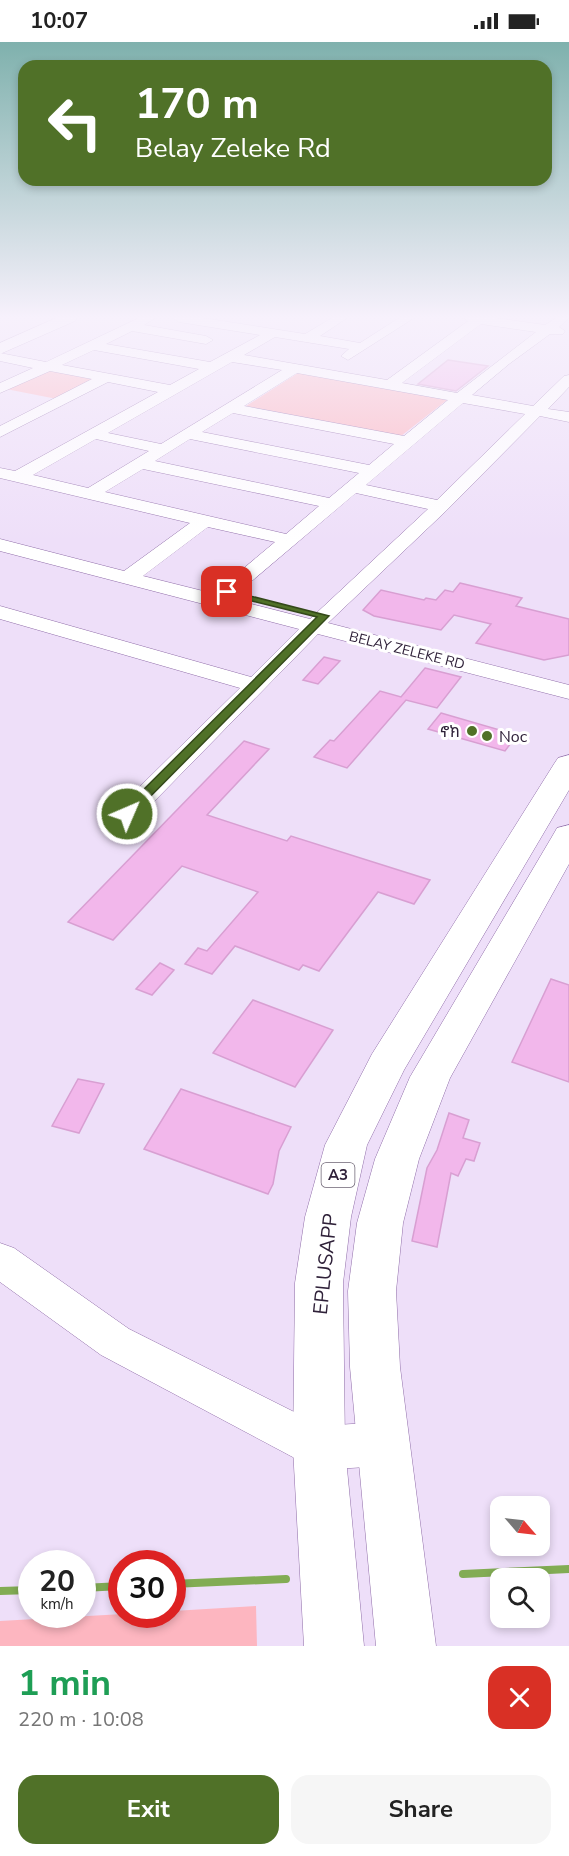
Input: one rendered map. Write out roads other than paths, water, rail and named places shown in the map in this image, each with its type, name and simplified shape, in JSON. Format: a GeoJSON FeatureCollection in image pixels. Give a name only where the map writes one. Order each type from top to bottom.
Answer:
{"type":"FeatureCollection","features":[{"type":"Feature","properties":{"kind":"main road","name":"EPLUSAPP"},"geometry":{"type":"LineString","coordinates":[[334,1646],[319,1448],[319,1283],[327,1217],[346,1145],[386,1065],[569,764]]}},
{"type":"Feature","properties":{"kind":"main road"},"geometry":{"type":"LineString","coordinates":[[406,1646],[375,1367],[372,1291],[380,1223],[397,1159],[430,1077],[569,835]]}},
{"type":"Feature","properties":{"kind":"street"},"geometry":{"type":"LineString","coordinates":[[0,432],[76,393]]}},
{"type":"Feature","properties":{"kind":"street"},"geometry":{"type":"LineString","coordinates":[[9,475],[93,434],[167,393]]}},
{"type":"Feature","properties":{"kind":"street"},"geometry":{"type":"LineString","coordinates":[[90,494],[255,393]]}},
{"type":"Feature","properties":{"kind":"street"},"geometry":{"type":"LineString","coordinates":[[430,393],[569,417]]}},
{"type":"Feature","properties":{"kind":"street"},"geometry":{"type":"LineString","coordinates":[[227,592],[466,393]]}},
{"type":"Feature","properties":{"kind":"street"},"geometry":{"type":"LineString","coordinates":[[127,814],[319,621],[441,506],[555,393]]}},
{"type":"Feature","properties":{"kind":"street"},"geometry":{"type":"LineString","coordinates":[[230,408],[408,442]]}},
{"type":"Feature","properties":{"kind":"street"},"geometry":{"type":"LineString","coordinates":[[93,434],[162,449]]}},
{"type":"Feature","properties":{"kind":"street"},"geometry":{"type":"LineString","coordinates":[[188,434],[373,471]]}},
{"type":"Feature","properties":{"kind":"street"},"geometry":{"type":"LineString","coordinates":[[139,463],[333,504]]}},
{"type":"Feature","properties":{"kind":"street"},"geometry":{"type":"LineString","coordinates":[[9,475],[289,540]]}},
{"type":"Feature","properties":{"kind":"street"},"geometry":{"type":"LineString","coordinates":[[353,487],[441,506]]}},
{"type":"Feature","properties":{"kind":"street"},"geometry":{"type":"LineString","coordinates":[[133,574],[204,520]]}},
{"type":"Feature","properties":{"kind":"street","name":"BELAY ZELEKE RD"},"geometry":{"type":"LineString","coordinates":[[1,544],[133,574],[319,621],[569,678]]}},
{"type":"Feature","properties":{"kind":"street","name":"BELAY ZELEKE RD"},"geometry":{"type":"LineString","coordinates":[[133,574],[227,592],[319,621],[569,692]]}},
{"type":"Feature","properties":{"kind":"street"},"geometry":{"type":"LineString","coordinates":[[0,612],[255,685]]}},
{"type":"Feature","properties":{"kind":"street"},"geometry":{"type":"LineString","coordinates":[[0,1260],[115,1342],[319,1448],[382,1444]]}},
{"type":"Feature","properties":{"kind":"waterway"},"geometry":{"type":"LineString","coordinates":[[463,1574],[569,1569]]}},
{"type":"Feature","properties":{"kind":"waterway"},"geometry":{"type":"LineString","coordinates":[[186,1583],[286,1579]]}},
{"type":"Feature","properties":{"kind":"waterway"},"geometry":{"type":"LineString","coordinates":[[96,1587],[108,1587]]}},
{"type":"Feature","properties":{"kind":"waterway"},"geometry":{"type":"LineString","coordinates":[[0,1591],[18,1590]]}},
{"type":"Feature","properties":{"kind":"place","name":"ኖክ"},"geometry":{"type":"Point","coordinates":[472,731]}},
{"type":"Feature","properties":{"kind":"place","name":"Noc"},"geometry":{"type":"Point","coordinates":[487,736]}}]}
